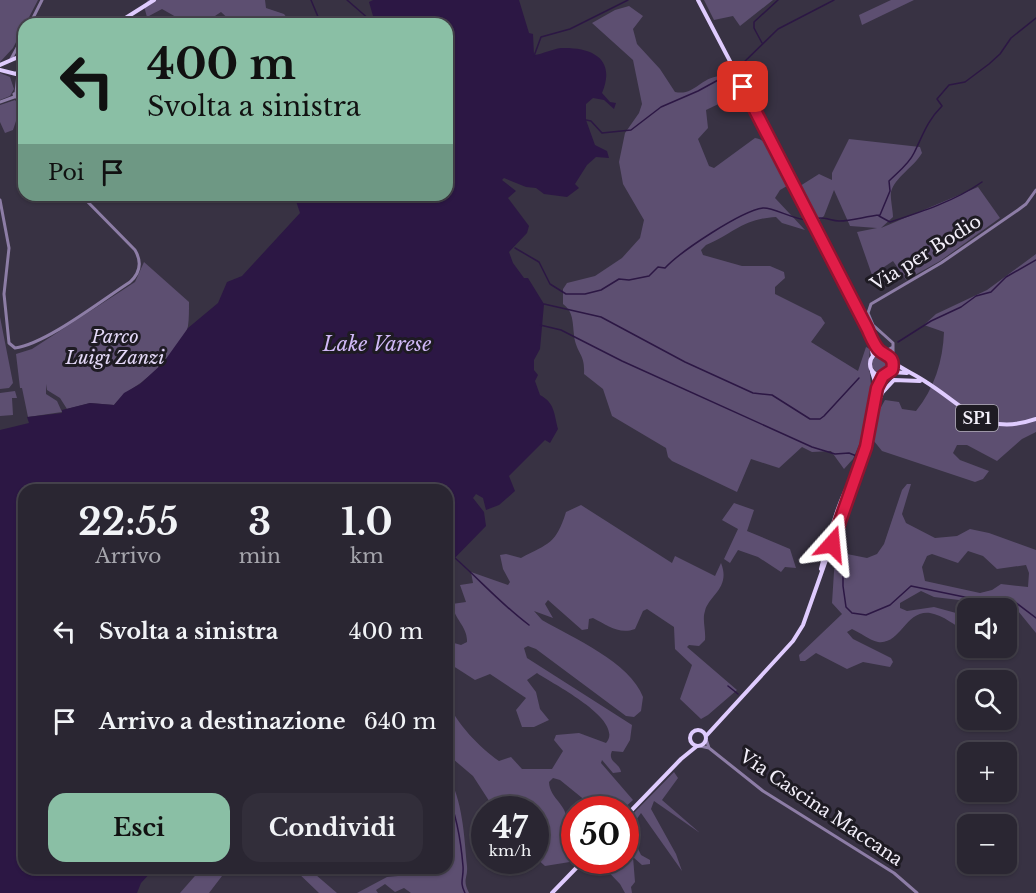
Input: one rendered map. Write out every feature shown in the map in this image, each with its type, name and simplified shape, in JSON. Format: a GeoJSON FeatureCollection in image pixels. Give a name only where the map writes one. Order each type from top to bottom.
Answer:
{"type":"FeatureCollection","features":[{"type":"Feature","properties":{"kind":"main road"},"geometry":{"type":"LineString","coordinates":[[126,18],[154,0]]}},
{"type":"Feature","properties":{"kind":"main road","name":"SP1"},"geometry":{"type":"LineString","coordinates":[[698,0],[867,328],[883,352],[893,362],[927,382],[974,417],[990,423],[1006,425],[1036,419]]}},
{"type":"Feature","properties":{"kind":"main road"},"geometry":{"type":"LineString","coordinates":[[18,60],[11,59],[0,68],[12,74],[18,73]]}},
{"type":"Feature","properties":{"kind":"main road","name":"SP1"},"geometry":{"type":"LineString","coordinates":[[867,328],[873,356],[870,366],[872,372]]}},
{"type":"Feature","properties":{"kind":"main road"},"geometry":{"type":"LineString","coordinates":[[873,356],[883,352]]}},
{"type":"Feature","properties":{"kind":"main road"},"geometry":{"type":"LineString","coordinates":[[890,373],[893,362]]}},
{"type":"Feature","properties":{"kind":"main road"},"geometry":{"type":"LineString","coordinates":[[872,372],[883,376],[877,388],[873,416]]}},
{"type":"Feature","properties":{"kind":"main road"},"geometry":{"type":"LineString","coordinates":[[872,372],[877,388]]}},
{"type":"Feature","properties":{"kind":"main road","name":"SP1"},"geometry":{"type":"LineString","coordinates":[[883,376],[890,373],[909,373]]}},
{"type":"Feature","properties":{"kind":"main road"},"geometry":{"type":"LineString","coordinates":[[681,759],[690,741],[691,733],[708,728],[719,719],[793,641],[803,624],[882,393],[894,380],[911,378],[927,382]]}},
{"type":"Feature","properties":{"kind":"main road"},"geometry":{"type":"LineString","coordinates":[[816,590],[845,489],[859,465]]}},
{"type":"Feature","properties":{"kind":"main road"},"geometry":{"type":"LineString","coordinates":[[832,544],[834,522],[847,500]]}},
{"type":"Feature","properties":{"kind":"main road"},"geometry":{"type":"LineString","coordinates":[[639,803],[681,759],[699,746],[719,719]]}},
{"type":"Feature","properties":{"kind":"main road"},"geometry":{"type":"LineString","coordinates":[[700,730],[706,738]]}},
{"type":"Feature","properties":{"kind":"main road"},"geometry":{"type":"LineString","coordinates":[[690,741],[699,746]]}},
{"type":"Feature","properties":{"kind":"main road"},"geometry":{"type":"LineString","coordinates":[[552,893],[570,874]]}},
{"type":"Feature","properties":{"kind":"street"},"geometry":{"type":"LineString","coordinates":[[33,18],[42,0]]}},
{"type":"Feature","properties":{"kind":"street"},"geometry":{"type":"LineString","coordinates":[[11,59],[18,45]]}},
{"type":"Feature","properties":{"kind":"street"},"geometry":{"type":"LineString","coordinates":[[15,50],[18,55]]}},
{"type":"Feature","properties":{"kind":"street"},"geometry":{"type":"LineString","coordinates":[[18,73],[16,83],[18,98]]}},
{"type":"Feature","properties":{"kind":"street"},"geometry":{"type":"LineString","coordinates":[[12,74],[16,83]]}},
{"type":"Feature","properties":{"kind":"street"},"geometry":{"type":"LineString","coordinates":[[0,102],[16,95]]}},
{"type":"Feature","properties":{"kind":"street","name":"Via per Bodio"},"geometry":{"type":"LineString","coordinates":[[895,346],[869,319],[868,313],[873,302],[941,263],[1026,204],[1036,190]]}},
{"type":"Feature","properties":{"kind":"street"},"geometry":{"type":"LineString","coordinates":[[0,200],[9,248],[4,298],[10,347],[25,347],[34,343],[133,279],[138,271],[139,259],[87,201]]}},
{"type":"Feature","properties":{"kind":"street"},"geometry":{"type":"LineString","coordinates":[[883,352],[895,346]]}},
{"type":"Feature","properties":{"kind":"street"},"geometry":{"type":"LineString","coordinates":[[893,362],[895,346]]}},
{"type":"Feature","properties":{"kind":"street"},"geometry":{"type":"LineString","coordinates":[[706,738],[709,748]]}},
{"type":"Feature","properties":{"kind":"street","name":"Via Cascina Maccana"},"geometry":{"type":"LineString","coordinates":[[699,746],[709,748],[763,790],[894,873],[917,893]]}},
{"type":"Feature","properties":{"kind":"green space"},"geometry":{"type":"Polygon","coordinates":[[[0,0],[38,0],[29,18],[18,18],[18,38],[13,48],[0,62],[0,0]]]}},
{"type":"Feature","properties":{"kind":"green space"},"geometry":{"type":"Polygon","coordinates":[[[148,0],[265,0],[266,8],[284,14],[287,18],[228,18],[221,12],[212,18],[178,18],[162,9],[147,18],[144,6],[148,0]]]}},
{"type":"Feature","properties":{"kind":"green space"},"geometry":{"type":"Polygon","coordinates":[[[704,0],[773,0],[740,26],[733,16],[714,20],[704,0]]]}},
{"type":"Feature","properties":{"kind":"green space"},"geometry":{"type":"Polygon","coordinates":[[[891,0],[914,0],[862,25],[859,15],[891,0]]]}},
{"type":"Feature","properties":{"kind":"green space"},"geometry":{"type":"Polygon","coordinates":[[[629,6],[643,16],[633,29],[637,44],[660,69],[675,92],[688,91],[713,77],[720,76],[735,93],[731,98],[706,110],[708,128],[698,139],[709,166],[714,168],[755,138],[762,140],[776,157],[787,186],[780,190],[775,198],[805,230],[782,223],[776,217],[764,218],[739,227],[706,245],[701,250],[703,255],[742,266],[770,266],[784,272],[785,278],[775,287],[775,294],[821,317],[825,323],[811,342],[858,371],[866,347],[870,349],[872,407],[880,409],[885,400],[899,402],[902,409],[916,411],[933,384],[943,343],[944,332],[924,325],[936,314],[987,290],[1036,254],[1036,432],[1022,439],[997,461],[967,445],[957,445],[953,453],[960,460],[989,471],[983,479],[975,482],[882,451],[865,430],[853,459],[844,469],[831,451],[812,452],[802,447],[779,468],[751,459],[737,492],[672,461],[668,457],[666,448],[612,416],[603,389],[584,374],[584,363],[575,341],[570,311],[563,304],[563,289],[567,283],[595,276],[622,258],[640,238],[644,220],[623,184],[619,162],[625,133],[639,113],[642,104],[633,60],[592,23],[615,10],[629,6]]]}},
{"type":"Feature","properties":{"kind":"green space"},"geometry":{"type":"Polygon","coordinates":[[[0,73],[10,77],[14,89],[10,96],[0,100],[0,73]]]}},
{"type":"Feature","properties":{"kind":"green space"},"geometry":{"type":"Polygon","coordinates":[[[15,100],[18,103],[18,120],[13,130],[5,133],[0,122],[0,105],[15,100]]]}},
{"type":"Feature","properties":{"kind":"green space"},"geometry":{"type":"Polygon","coordinates":[[[849,139],[920,147],[922,153],[893,187],[891,195],[893,217],[881,228],[978,187],[1000,218],[940,261],[906,280],[893,261],[872,275],[857,232],[877,228],[850,226],[834,190],[824,216],[818,221],[800,186],[819,174],[832,180],[832,173],[849,139]]]}},
{"type":"Feature","properties":{"kind":"green space","name":"Parco Luigi Zanzi"},"geometry":{"type":"Polygon","coordinates":[[[144,262],[189,302],[188,326],[181,341],[153,373],[114,405],[90,403],[67,409],[60,398],[47,390],[46,384],[46,394],[57,401],[62,412],[28,417],[22,388],[20,388],[16,354],[32,349],[135,282],[144,262]]]}},
{"type":"Feature","properties":{"kind":"green space"},"geometry":{"type":"Polygon","coordinates":[[[0,317],[13,383],[9,388],[0,389],[0,317]]]}},
{"type":"Feature","properties":{"kind":"green space"},"geometry":{"type":"Polygon","coordinates":[[[881,355],[887,358],[890,364],[887,370],[881,373],[875,370],[872,364],[875,358],[881,355]]]}},
{"type":"Feature","properties":{"kind":"green space"},"geometry":{"type":"Polygon","coordinates":[[[15,391],[17,398],[12,398],[13,415],[0,416],[0,393],[15,391]]]}},
{"type":"Feature","properties":{"kind":"green space"},"geometry":{"type":"Polygon","coordinates":[[[907,484],[911,484],[902,514],[906,523],[935,538],[957,536],[970,529],[989,533],[1036,550],[1036,633],[1017,610],[1017,598],[957,600],[934,597],[921,591],[900,603],[900,608],[907,611],[934,607],[957,613],[957,626],[930,613],[915,617],[886,641],[875,641],[852,629],[847,632],[853,639],[891,658],[893,662],[890,667],[863,662],[847,669],[816,653],[805,661],[800,661],[799,655],[842,614],[832,603],[835,556],[842,553],[867,558],[877,554],[884,544],[902,490],[907,484]],[[968,551],[958,563],[932,554],[927,556],[922,567],[925,581],[980,593],[992,590],[1001,584],[1028,587],[1029,573],[1026,565],[997,569],[983,556],[968,551]]]}},
{"type":"Feature","properties":{"kind":"green space"},"geometry":{"type":"Polygon","coordinates":[[[734,503],[754,510],[747,531],[790,549],[796,568],[785,567],[781,572],[758,557],[738,550],[730,563],[724,559],[738,529],[722,520],[734,503]]]}},
{"type":"Feature","properties":{"kind":"green space"},"geometry":{"type":"Polygon","coordinates":[[[581,505],[672,563],[675,556],[715,576],[721,563],[723,579],[721,585],[707,605],[704,614],[705,640],[699,646],[689,645],[687,647],[737,690],[701,719],[680,699],[692,665],[675,649],[674,627],[647,609],[643,611],[635,629],[629,631],[613,628],[593,618],[589,619],[588,629],[582,630],[548,600],[545,604],[553,618],[534,611],[542,620],[614,662],[636,684],[643,697],[641,711],[634,717],[626,716],[536,649],[528,646],[524,648],[527,658],[632,725],[630,740],[623,752],[612,751],[611,755],[621,772],[613,773],[602,760],[601,763],[630,796],[580,796],[560,780],[553,778],[549,782],[553,794],[561,805],[561,863],[549,865],[549,796],[486,796],[473,776],[453,759],[453,712],[462,726],[484,749],[499,761],[511,757],[522,769],[552,769],[563,751],[554,740],[556,735],[579,733],[606,743],[609,734],[606,724],[584,703],[537,673],[527,680],[536,692],[540,709],[549,720],[534,727],[522,727],[516,710],[526,698],[490,674],[475,680],[453,666],[453,643],[461,645],[467,642],[467,637],[455,614],[453,604],[466,602],[460,585],[473,583],[471,572],[508,585],[510,582],[503,569],[500,555],[506,554],[521,558],[555,537],[566,512],[581,505]]]}},
{"type":"Feature","properties":{"kind":"green space"},"geometry":{"type":"Polygon","coordinates":[[[674,772],[678,778],[662,800],[700,833],[654,801],[651,809],[676,854],[682,871],[641,813],[639,816],[639,808],[674,772]]]}},
{"type":"Feature","properties":{"kind":"green space"},"geometry":{"type":"Polygon","coordinates":[[[453,787],[462,818],[467,866],[466,882],[469,893],[411,893],[404,888],[395,892],[385,884],[376,890],[378,893],[357,893],[387,877],[453,874],[453,787]]]}},
{"type":"Feature","properties":{"kind":"green space"},"geometry":{"type":"Polygon","coordinates":[[[639,851],[641,855],[650,860],[650,864],[642,865],[639,862],[639,851]]]}},
{"type":"Feature","properties":{"kind":"green space"},"geometry":{"type":"Polygon","coordinates":[[[197,874],[228,874],[222,876],[209,893],[180,893],[197,874]]]}},
{"type":"Feature","properties":{"kind":"green space"},"geometry":{"type":"Polygon","coordinates":[[[299,874],[315,874],[337,893],[319,893],[299,874]]]}},
{"type":"Feature","properties":{"kind":"green space"},"geometry":{"type":"Polygon","coordinates":[[[610,874],[634,874],[632,893],[625,893],[610,874]]]}},
{"type":"Feature","properties":{"kind":"water","name":"Lake Varese"},"geometry":{"type":"Polygon","coordinates":[[[373,0],[519,0],[529,33],[533,34],[534,55],[561,48],[573,48],[592,53],[604,64],[606,82],[602,93],[610,102],[616,103],[614,109],[604,100],[593,98],[586,104],[586,120],[595,145],[607,151],[609,158],[596,157],[587,165],[575,184],[579,188],[567,197],[544,194],[536,188],[526,187],[504,178],[502,180],[516,191],[508,198],[529,226],[527,233],[509,252],[513,263],[524,278],[528,278],[544,304],[540,349],[534,360],[534,370],[538,375],[535,381],[540,395],[551,405],[558,429],[550,443],[545,440],[509,476],[515,491],[499,505],[486,510],[483,498],[476,494],[473,498],[484,512],[486,526],[453,560],[453,484],[18,484],[18,874],[149,874],[141,883],[137,893],[0,893],[0,430],[29,423],[27,417],[62,413],[62,410],[90,403],[114,405],[124,393],[140,384],[163,363],[188,328],[218,303],[227,282],[242,276],[300,213],[296,201],[453,201],[453,18],[371,18],[373,16],[369,2],[373,0]]]}},
{"type":"Feature","properties":{"kind":"waterway"},"geometry":{"type":"LineString","coordinates":[[311,0],[318,18]]}},
{"type":"Feature","properties":{"kind":"waterway"},"geometry":{"type":"LineString","coordinates":[[347,0],[368,18]]}},
{"type":"Feature","properties":{"kind":"waterway"},"geometry":{"type":"LineString","coordinates":[[534,56],[541,37],[570,29],[628,0]]}},
{"type":"Feature","properties":{"kind":"waterway"},"geometry":{"type":"LineString","coordinates":[[762,43],[754,28],[754,22],[778,0]]}},
{"type":"Feature","properties":{"kind":"waterway"},"geometry":{"type":"LineString","coordinates":[[738,68],[778,29],[834,0]]}},
{"type":"Feature","properties":{"kind":"waterway"},"geometry":{"type":"LineString","coordinates":[[515,248],[539,262],[550,284],[566,294],[585,294],[601,290],[619,279],[629,280],[649,276],[658,267],[665,268],[697,242],[727,224],[763,208],[808,220],[821,218],[844,221],[880,215],[890,191],[889,181],[909,161],[929,123],[942,106],[937,99],[949,85],[965,82],[989,64],[1000,54],[1011,38],[1036,18]]}},
{"type":"Feature","properties":{"kind":"waterway"},"geometry":{"type":"LineString","coordinates":[[586,120],[591,121],[602,133],[631,130],[661,107],[731,73]]}},
{"type":"Feature","properties":{"kind":"waterway"},"geometry":{"type":"LineString","coordinates":[[879,216],[890,222],[926,210],[982,182]]}},
{"type":"Feature","properties":{"kind":"waterway"},"geometry":{"type":"LineString","coordinates":[[898,342],[931,321],[961,307],[976,296],[991,292],[1006,277],[1036,260]]}},
{"type":"Feature","properties":{"kind":"waterway"},"geometry":{"type":"LineString","coordinates":[[544,304],[601,317],[685,362],[753,393],[772,395],[810,419],[820,419],[824,416],[859,378]]}},
{"type":"Feature","properties":{"kind":"waterway"},"geometry":{"type":"LineString","coordinates":[[540,325],[561,330],[622,361],[812,447],[835,454],[849,453],[859,457]]}},
{"type":"Feature","properties":{"kind":"waterway"},"geometry":{"type":"LineString","coordinates":[[864,461],[843,530],[843,586],[846,607],[852,613],[866,615],[890,605],[911,586],[989,604],[1015,602],[1036,618]]}},
{"type":"Feature","properties":{"kind":"waterway"},"geometry":{"type":"LineString","coordinates":[[455,558],[529,625]]}},
{"type":"Feature","properties":{"kind":"waterway"},"geometry":{"type":"LineString","coordinates":[[728,686],[738,694]]}},
{"type":"Feature","properties":{"kind":"waterway"},"geometry":{"type":"LineString","coordinates":[[453,811],[460,838],[462,883],[465,893]]}},
{"type":"Feature","properties":{"kind":"route"},"geometry":{"type":"LineString","coordinates":[[743,87],[867,328],[878,347],[882,352],[890,355],[893,361],[892,370],[883,376],[877,388],[866,447],[832,544]]}}]}
